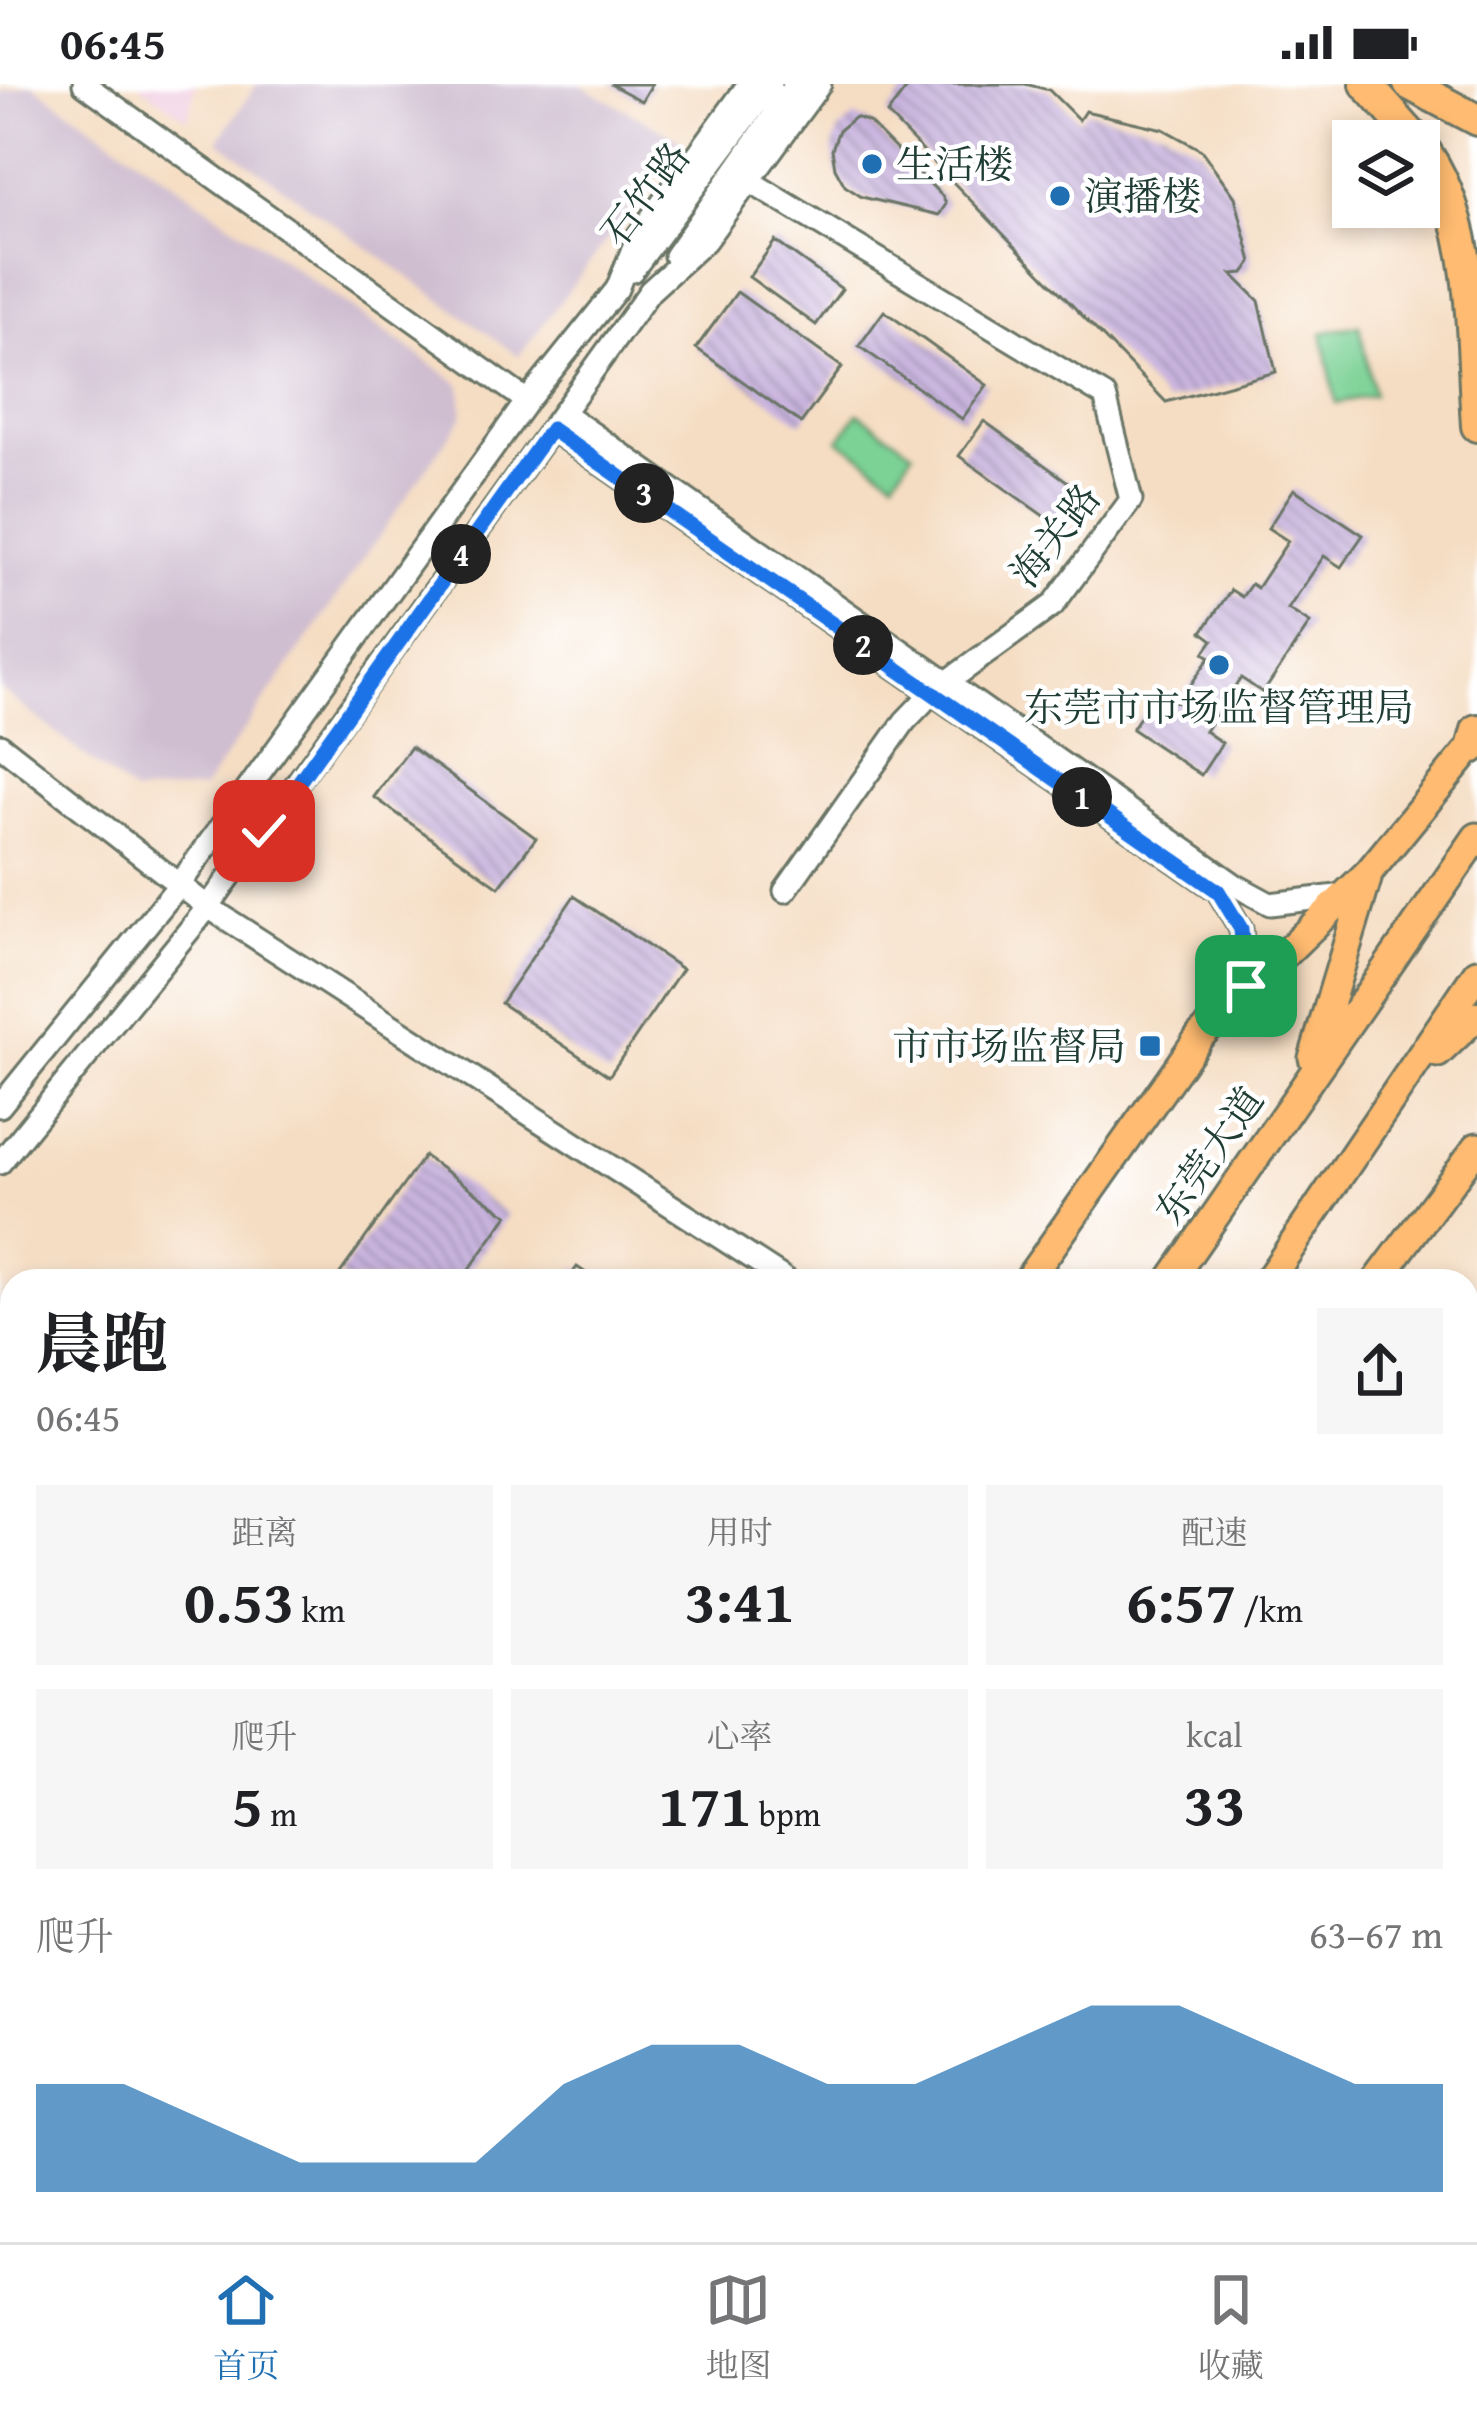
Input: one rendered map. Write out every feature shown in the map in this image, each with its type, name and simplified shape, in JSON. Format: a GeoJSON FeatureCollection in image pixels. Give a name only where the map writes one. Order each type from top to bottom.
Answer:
{"type":"FeatureCollection","features":[{"type":"Feature","properties":{"kind":"highway"},"geometry":{"type":"LineString","coordinates":[[1366,84],[1398,120]]}},
{"type":"Feature","properties":{"kind":"highway"},"geometry":{"type":"LineString","coordinates":[[1409,84],[1477,120]]}},
{"type":"Feature","properties":{"kind":"highway"},"geometry":{"type":"LineString","coordinates":[[1440,178],[1455,218],[1477,426]]}},
{"type":"Feature","properties":{"kind":"main road"},"geometry":{"type":"LineString","coordinates":[[1035,1269],[1200,1036],[1246,986],[1369,872],[1475,740]]}},
{"type":"Feature","properties":{"kind":"main road","name":"东莞大道"},"geometry":{"type":"LineString","coordinates":[[1178,1269],[1477,837]]}},
{"type":"Feature","properties":{"kind":"main road"},"geometry":{"type":"LineString","coordinates":[[1305,1084],[1369,872]]}},
{"type":"Feature","properties":{"kind":"main road"},"geometry":{"type":"LineString","coordinates":[[1276,1269],[1477,973]]}},
{"type":"Feature","properties":{"kind":"main road"},"geometry":{"type":"LineString","coordinates":[[1408,1080],[1477,1016]]}},
{"type":"Feature","properties":{"kind":"main road"},"geometry":{"type":"LineString","coordinates":[[1386,1269],[1477,1147]]}},
{"type":"Feature","properties":{"kind":"street"},"geometry":{"type":"LineString","coordinates":[[84,84],[527,401]]}},
{"type":"Feature","properties":{"kind":"street"},"geometry":{"type":"LineString","coordinates":[[617,290],[638,236],[749,84]]}},
{"type":"Feature","properties":{"kind":"street","name":"石竹路"},"geometry":{"type":"LineString","coordinates":[[0,1106],[179,885],[527,401],[617,290],[771,84]]}},
{"type":"Feature","properties":{"kind":"street","name":"石竹路"},"geometry":{"type":"LineString","coordinates":[[650,291],[796,84]]}},
{"type":"Feature","properties":{"kind":"street"},"geometry":{"type":"LineString","coordinates":[[0,1162],[208,907],[650,291],[705,241],[820,84]]}},
{"type":"Feature","properties":{"kind":"street","name":"海关路"},"geometry":{"type":"LineString","coordinates":[[749,181],[1105,396],[1131,500],[1053,605],[939,688],[905,721],[785,891]]}},
{"type":"Feature","properties":{"kind":"street"},"geometry":{"type":"LineString","coordinates":[[557,421],[939,688],[1218,891],[1241,929],[1246,986]]}},
{"type":"Feature","properties":{"kind":"street"},"geometry":{"type":"LineString","coordinates":[[939,688],[1270,904],[1346,895]]}},
{"type":"Feature","properties":{"kind":"street"},"geometry":{"type":"LineString","coordinates":[[0,746],[208,907],[769,1269]]}},
{"type":"Feature","properties":{"kind":"shaded area"},"geometry":{"type":"Polygon","coordinates":[[[32,84],[461,385],[463,416],[203,789],[134,794],[0,689],[0,93],[32,84]]]}},
{"type":"Feature","properties":{"kind":"shaded area"},"geometry":{"type":"Polygon","coordinates":[[[138,84],[196,84],[188,119],[138,84]]]}},
{"type":"Feature","properties":{"kind":"shaded area"},"geometry":{"type":"Polygon","coordinates":[[[257,84],[579,84],[682,141],[519,356],[218,141],[257,84]]]}},
{"type":"Feature","properties":{"kind":"green space"},"geometry":{"type":"Polygon","coordinates":[[[1359,325],[1374,395],[1336,403],[1322,333],[1359,325]]]}},
{"type":"Feature","properties":{"kind":"green space"},"geometry":{"type":"Polygon","coordinates":[[[858,413],[913,452],[894,479],[839,440],[858,413]]]}},
{"type":"Feature","properties":{"kind":"building"},"geometry":{"type":"Polygon","coordinates":[[[610,84],[652,84],[642,101],[610,84]]]}},
{"type":"Feature","properties":{"kind":"building","name":"演播楼"},"geometry":{"type":"Polygon","coordinates":[[[910,84],[1025,84],[1049,90],[1079,120],[1085,111],[1163,129],[1201,150],[1235,197],[1252,262],[1244,273],[1232,274],[1259,301],[1276,372],[1166,402],[887,114],[910,84]]]}},
{"type":"Feature","properties":{"kind":"building","name":"生活楼"},"geometry":{"type":"Polygon","coordinates":[[[855,117],[869,122],[942,196],[946,204],[939,215],[862,197],[845,186],[832,149],[839,130],[855,117]]]}},
{"type":"Feature","properties":{"kind":"building"},"geometry":{"type":"Polygon","coordinates":[[[775,241],[842,289],[816,325],[749,277],[775,241]]]}},
{"type":"Feature","properties":{"kind":"building"},"geometry":{"type":"Polygon","coordinates":[[[737,292],[842,367],[801,423],[696,348],[737,292]]]}},
{"type":"Feature","properties":{"kind":"building"},"geometry":{"type":"Polygon","coordinates":[[[884,311],[987,385],[962,419],[859,346],[884,311]]]}},
{"type":"Feature","properties":{"kind":"building"},"geometry":{"type":"Polygon","coordinates":[[[984,421],[1086,495],[1062,529],[959,456],[984,421]]]}},
{"type":"Feature","properties":{"kind":"building"},"geometry":{"type":"Polygon","coordinates":[[[1294,489],[1363,535],[1341,567],[1324,556],[1288,609],[1310,623],[1263,693],[1241,678],[1205,731],[1222,743],[1201,775],[1132,729],[1158,690],[1178,703],[1210,657],[1204,653],[1213,640],[1202,632],[1231,590],[1242,597],[1251,584],[1257,588],[1288,541],[1268,528],[1294,489]]]}},
{"type":"Feature","properties":{"kind":"building"},"geometry":{"type":"Polygon","coordinates":[[[411,747],[536,838],[499,887],[374,797],[411,747]]]}},
{"type":"Feature","properties":{"kind":"building"},"geometry":{"type":"Polygon","coordinates":[[[574,896],[682,969],[609,1076],[501,1003],[574,896]]]}},
{"type":"Feature","properties":{"kind":"building"},"geometry":{"type":"Polygon","coordinates":[[[424,1156],[508,1215],[470,1269],[343,1269],[424,1156]]]}},
{"type":"Feature","properties":{"kind":"place","name":"生活楼"},"geometry":{"type":"Point","coordinates":[872,164]}},
{"type":"Feature","properties":{"kind":"place","name":"演播楼"},"geometry":{"type":"Point","coordinates":[1060,196]}},
{"type":"Feature","properties":{"kind":"place","name":"东莞市市场监督管理局"},"geometry":{"type":"Point","coordinates":[1219,665]}},
{"type":"Feature","properties":{"kind":"place","name":"市市场监督局"},"geometry":{"type":"Point","coordinates":[1150,1046]}},
{"type":"Feature","properties":{"kind":"route"},"geometry":{"type":"LineString","coordinates":[[264,831],[551,429],[1218,891],[1241,929],[1247,956],[1246,986]]}}]}
